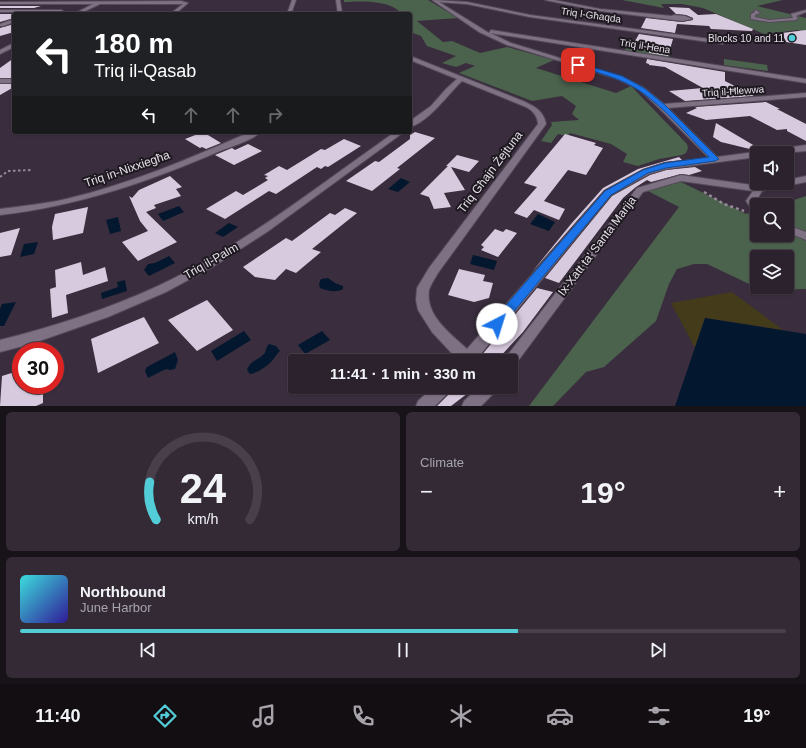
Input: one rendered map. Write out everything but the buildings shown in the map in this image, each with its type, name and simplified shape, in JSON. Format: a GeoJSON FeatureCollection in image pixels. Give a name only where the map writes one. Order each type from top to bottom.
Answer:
{"type":"FeatureCollection","features":[{"type":"Feature","properties":{"kind":"street"},"geometry":{"type":"LineString","coordinates":[[290,12],[294,0]]}},
{"type":"Feature","properties":{"kind":"street"},"geometry":{"type":"LineString","coordinates":[[338,0],[340,12]]}},
{"type":"Feature","properties":{"kind":"street"},"geometry":{"type":"LineString","coordinates":[[434,0],[481,31],[509,44],[620,78],[642,89],[662,106],[715,159]]}},
{"type":"Feature","properties":{"kind":"street","name":"Triq l-Għaqda"},"geometry":{"type":"LineString","coordinates":[[434,0],[466,3],[530,16],[723,42]]}},
{"type":"Feature","properties":{"kind":"street"},"geometry":{"type":"LineString","coordinates":[[547,0],[600,10],[674,18]]}},
{"type":"Feature","properties":{"kind":"street"},"geometry":{"type":"LineString","coordinates":[[80,12],[100,2]]}},
{"type":"Feature","properties":{"kind":"street"},"geometry":{"type":"LineString","coordinates":[[1,3],[186,3],[175,12]]}},
{"type":"Feature","properties":{"kind":"street"},"geometry":{"type":"LineString","coordinates":[[756,11],[758,13],[753,14],[753,18],[774,21],[794,19],[796,18],[793,15],[806,11]]}},
{"type":"Feature","properties":{"kind":"street"},"geometry":{"type":"LineString","coordinates":[[0,12],[61,12]]}},
{"type":"Feature","properties":{"kind":"street"},"geometry":{"type":"LineString","coordinates":[[2,25],[12,21]]}},
{"type":"Feature","properties":{"kind":"street","name":"Triq il-Hena"},"geometry":{"type":"LineString","coordinates":[[481,31],[806,81]]}},
{"type":"Feature","properties":{"kind":"street"},"geometry":{"type":"LineString","coordinates":[[0,52],[12,46]]}},
{"type":"Feature","properties":{"kind":"street"},"geometry":{"type":"LineString","coordinates":[[0,47],[8,49]]}},
{"type":"Feature","properties":{"kind":"street","name":"Triq Għajn Żejtuna"},"geometry":{"type":"LineString","coordinates":[[412,59],[521,102],[537,111],[542,118],[542,124],[433,271],[423,291],[423,305],[428,318],[461,354]]}},
{"type":"Feature","properties":{"kind":"street"},"geometry":{"type":"LineString","coordinates":[[412,124],[434,108],[448,90],[461,78]]}},
{"type":"Feature","properties":{"kind":"street"},"geometry":{"type":"LineString","coordinates":[[0,81],[12,81]]}},
{"type":"Feature","properties":{"kind":"street","name":"Triq il-Ħlewwa"},"geometry":{"type":"LineString","coordinates":[[662,106],[806,95]]}},
{"type":"Feature","properties":{"kind":"street","name":"Triq in-Nixxiegħa"},"geometry":{"type":"LineString","coordinates":[[0,212],[58,203],[106,191],[151,176],[252,134]]}},
{"type":"Feature","properties":{"kind":"street","name":"Triq il-Palm"},"geometry":{"type":"LineString","coordinates":[[0,346],[31,338],[103,314],[162,289],[210,263],[263,230],[397,134]]}},
{"type":"Feature","properties":{"kind":"street"},"geometry":{"type":"LineString","coordinates":[[794,149],[806,148]]}},
{"type":"Feature","properties":{"kind":"street","name":"Ix-Xatt ta' Santa Marija"},"geometry":{"type":"LineString","coordinates":[[472,354],[608,193],[646,172],[665,166],[750,155]]}},
{"type":"Feature","properties":{"kind":"street","name":"Ix-Xatt ta' Santa Marija"},"geometry":{"type":"LineString","coordinates":[[515,354],[640,190],[681,178],[750,188]]}},
{"type":"Feature","properties":{"kind":"street"},"geometry":{"type":"LineString","coordinates":[[794,182],[806,179]]}},
{"type":"Feature","properties":{"kind":"street"},"geometry":{"type":"LineString","coordinates":[[794,231],[806,236]]}},
{"type":"Feature","properties":{"kind":"street"},"geometry":{"type":"LineString","coordinates":[[424,406],[437,394]]}},
{"type":"Feature","properties":{"kind":"street"},"geometry":{"type":"LineString","coordinates":[[470,406],[483,394]]}},
{"type":"Feature","properties":{"kind":"path"},"geometry":{"type":"LineString","coordinates":[[0,177],[8,171],[32,170]]}},
{"type":"Feature","properties":{"kind":"path"},"geometry":{"type":"LineString","coordinates":[[681,178],[724,204],[750,210]]}},
{"type":"Feature","properties":{"kind":"green space"},"geometry":{"type":"Polygon","coordinates":[[[344,0],[428,0],[458,18],[417,21],[443,42],[452,41],[480,53],[507,47],[554,60],[536,68],[616,93],[631,86],[687,144],[688,148],[686,153],[659,159],[638,166],[623,162],[627,154],[611,144],[570,133],[567,136],[558,134],[551,143],[541,141],[552,125],[551,122],[579,120],[572,114],[576,106],[562,96],[532,101],[459,73],[475,66],[466,63],[456,67],[442,63],[456,56],[427,46],[421,36],[412,33],[412,12],[397,12],[398,10],[386,4],[365,1],[344,2],[344,0]]]}},
{"type":"Feature","properties":{"kind":"green space"},"geometry":{"type":"Polygon","coordinates":[[[622,0],[783,0],[757,6],[806,18],[806,33],[798,30],[764,34],[703,8],[682,4],[661,4],[664,8],[622,0]]]}},
{"type":"Feature","properties":{"kind":"green space"},"geometry":{"type":"Polygon","coordinates":[[[628,45],[671,52],[669,58],[624,51],[628,45]]]}},
{"type":"Feature","properties":{"kind":"green space"},"geometry":{"type":"Polygon","coordinates":[[[724,59],[767,65],[768,71],[724,65],[724,59]]]}},
{"type":"Feature","properties":{"kind":"green space"},"geometry":{"type":"Polygon","coordinates":[[[677,180],[746,214],[750,213],[750,242],[794,242],[794,200],[806,196],[806,289],[794,289],[794,250],[750,250],[750,284],[707,264],[694,264],[677,269],[669,284],[656,321],[604,367],[586,372],[553,406],[529,406],[679,207],[646,190],[677,180]]]}},
{"type":"Feature","properties":{"kind":"sand"},"geometry":{"type":"Polygon","coordinates":[[[732,292],[783,330],[705,318],[695,348],[671,303],[732,292]]]}},
{"type":"Feature","properties":{"kind":"water"},"geometry":{"type":"Polygon","coordinates":[[[401,178],[410,182],[398,192],[388,189],[401,178]]]}},
{"type":"Feature","properties":{"kind":"water"},"geometry":{"type":"Polygon","coordinates":[[[179,206],[184,212],[163,221],[158,214],[179,206]]]}},
{"type":"Feature","properties":{"kind":"water"},"geometry":{"type":"Polygon","coordinates":[[[538,214],[555,222],[549,231],[530,224],[538,214]]]}},
{"type":"Feature","properties":{"kind":"water"},"geometry":{"type":"Polygon","coordinates":[[[118,217],[121,231],[110,234],[106,220],[118,217]]]}},
{"type":"Feature","properties":{"kind":"water"},"geometry":{"type":"Polygon","coordinates":[[[229,223],[238,227],[223,237],[215,233],[229,223]]]}},
{"type":"Feature","properties":{"kind":"water"},"geometry":{"type":"Polygon","coordinates":[[[38,242],[34,254],[20,257],[24,244],[38,242]]]}},
{"type":"Feature","properties":{"kind":"water"},"geometry":{"type":"Polygon","coordinates":[[[473,255],[497,261],[494,270],[470,264],[473,255]]]}},
{"type":"Feature","properties":{"kind":"water"},"geometry":{"type":"Polygon","coordinates":[[[169,256],[175,263],[149,276],[144,270],[148,264],[155,263],[169,256]]]}},
{"type":"Feature","properties":{"kind":"water"},"geometry":{"type":"Polygon","coordinates":[[[328,278],[343,286],[343,289],[332,291],[320,288],[319,284],[321,279],[328,278]]]}},
{"type":"Feature","properties":{"kind":"water"},"geometry":{"type":"Polygon","coordinates":[[[125,280],[127,291],[102,299],[101,293],[118,287],[117,282],[125,280]]]}},
{"type":"Feature","properties":{"kind":"water"},"geometry":{"type":"Polygon","coordinates":[[[16,302],[4,326],[0,326],[0,309],[2,304],[16,302]]]}},
{"type":"Feature","properties":{"kind":"water"},"geometry":{"type":"Polygon","coordinates":[[[705,318],[806,334],[806,406],[675,406],[705,318]]]}},
{"type":"Feature","properties":{"kind":"water"},"geometry":{"type":"Polygon","coordinates":[[[244,331],[251,340],[217,361],[211,351],[244,331]]]}},
{"type":"Feature","properties":{"kind":"water"},"geometry":{"type":"Polygon","coordinates":[[[322,331],[330,340],[305,354],[298,345],[322,331]]]}},
{"type":"Feature","properties":{"kind":"water"},"geometry":{"type":"Polygon","coordinates":[[[269,344],[276,346],[280,351],[267,366],[250,374],[247,370],[248,367],[264,354],[269,344]]]}},
{"type":"Feature","properties":{"kind":"water"},"geometry":{"type":"Polygon","coordinates":[[[175,352],[178,360],[175,369],[166,369],[148,378],[145,371],[147,367],[175,352]]]}},
{"type":"Feature","properties":{"kind":"place","name":"Blocks 10 and 11"},"geometry":{"type":"Point","coordinates":[792,38]}},
{"type":"Feature","properties":{"kind":"route"},"geometry":{"type":"LineString","coordinates":[[497,324],[608,193],[630,179],[646,172],[665,166],[715,159],[662,106],[642,89],[620,78],[578,65]]}}]}
